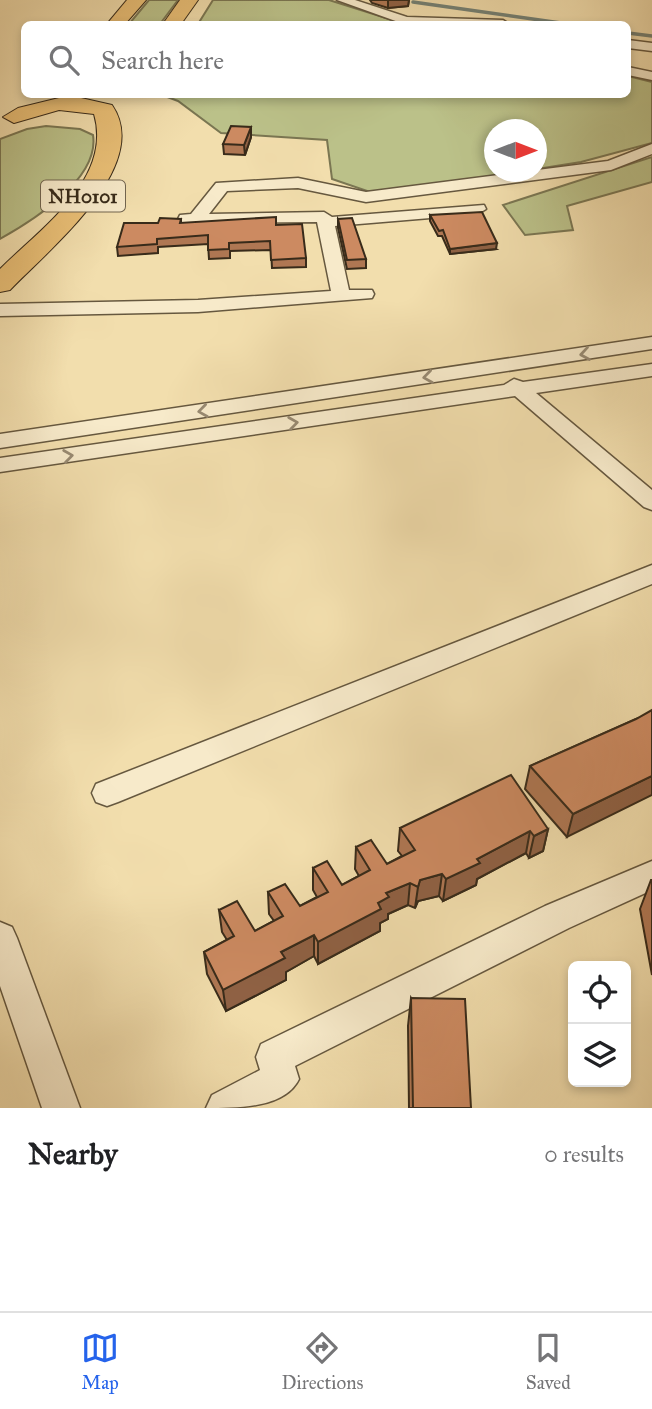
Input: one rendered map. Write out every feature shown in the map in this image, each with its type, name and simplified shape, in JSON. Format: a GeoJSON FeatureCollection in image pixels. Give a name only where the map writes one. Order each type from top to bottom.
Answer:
{"type":"FeatureCollection","features":[{"type":"Feature","properties":{"kind":"highway"},"geometry":{"type":"LineString","coordinates":[[120,21],[137,0]]}},
{"type":"Feature","properties":{"kind":"highway"},"geometry":{"type":"LineString","coordinates":[[174,21],[189,0]]}},
{"type":"Feature","properties":{"kind":"highway","name":"NH0101"},"geometry":{"type":"LineString","coordinates":[[7,121],[44,98]]}},
{"type":"Feature","properties":{"kind":"highway","name":"NH0101"},"geometry":{"type":"LineString","coordinates":[[0,284],[12,264],[62,224],[100,174],[113,138],[114,111],[73,102],[34,109],[7,121]]}},
{"type":"Feature","properties":{"kind":"street"},"geometry":{"type":"LineString","coordinates":[[343,0],[404,21]]}},
{"type":"Feature","properties":{"kind":"street"},"geometry":{"type":"LineString","coordinates":[[631,44],[652,47]]}},
{"type":"Feature","properties":{"kind":"street"},"geometry":{"type":"LineString","coordinates":[[631,72],[652,76]]}},
{"type":"Feature","properties":{"kind":"street"},"geometry":{"type":"LineString","coordinates":[[196,219],[222,186],[298,183],[366,197],[611,165],[652,149]]}},
{"type":"Feature","properties":{"kind":"street"},"geometry":{"type":"LineString","coordinates":[[328,222],[478,209]]}},
{"type":"Feature","properties":{"kind":"street"},"geometry":{"type":"LineString","coordinates":[[164,220],[317,215],[324,217],[328,222],[341,295]]}},
{"type":"Feature","properties":{"kind":"street"},"geometry":{"type":"LineString","coordinates":[[0,310],[198,306],[365,294]]}},
{"type":"Feature","properties":{"kind":"street"},"geometry":{"type":"LineString","coordinates":[[0,441],[652,343]]}},
{"type":"Feature","properties":{"kind":"street"},"geometry":{"type":"LineString","coordinates":[[495,367],[652,502]]}},
{"type":"Feature","properties":{"kind":"street"},"geometry":{"type":"LineString","coordinates":[[0,466],[652,370]]}},
{"type":"Feature","properties":{"kind":"street"},"geometry":{"type":"LineString","coordinates":[[107,793],[652,573]]}},
{"type":"Feature","properties":{"kind":"street"},"geometry":{"type":"LineString","coordinates":[[225,1108],[281,1079],[274,1057],[557,917],[652,875]]}},
{"type":"Feature","properties":{"kind":"street"},"geometry":{"type":"LineString","coordinates":[[0,939],[61,1108]]}},
{"type":"Feature","properties":{"kind":"green space"},"geometry":{"type":"Polygon","coordinates":[[[149,0],[178,0],[162,21],[132,21],[149,0]]]}},
{"type":"Feature","properties":{"kind":"green space"},"geometry":{"type":"Polygon","coordinates":[[[213,0],[329,0],[396,21],[200,21],[213,0]]]}},
{"type":"Feature","properties":{"kind":"green space"},"geometry":{"type":"Polygon","coordinates":[[[631,77],[652,82],[652,143],[581,162],[547,167],[547,119],[484,119],[484,177],[373,193],[332,179],[327,140],[221,133],[170,98],[631,98],[631,77]]]}},
{"type":"Feature","properties":{"kind":"green space"},"geometry":{"type":"Polygon","coordinates":[[[46,126],[80,129],[93,135],[92,151],[86,167],[61,197],[0,239],[0,139],[27,129],[46,126]]]}},
{"type":"Feature","properties":{"kind":"green space"},"geometry":{"type":"Polygon","coordinates":[[[652,157],[652,182],[567,206],[573,230],[525,235],[503,205],[652,157]]]}},
{"type":"Feature","properties":{"kind":"building"},"geometry":{"type":"Polygon","coordinates":[[[231,126],[251,127],[244,145],[223,144],[231,126]]]}},
{"type":"Feature","properties":{"kind":"building"},"geometry":{"type":"Polygon","coordinates":[[[482,212],[497,243],[450,249],[443,230],[439,231],[430,215],[482,212]]]}},
{"type":"Feature","properties":{"kind":"building"},"geometry":{"type":"Polygon","coordinates":[[[276,217],[276,225],[302,224],[306,258],[271,260],[270,241],[229,243],[229,249],[208,250],[208,235],[157,239],[157,244],[117,247],[124,223],[158,223],[160,218],[181,219],[180,223],[276,217]]]}},
{"type":"Feature","properties":{"kind":"building"},"geometry":{"type":"Polygon","coordinates":[[[352,218],[366,259],[347,260],[338,219],[352,218]]]}},
{"type":"Feature","properties":{"kind":"building"},"geometry":{"type":"Polygon","coordinates":[[[652,710],[652,776],[573,814],[530,766],[636,719],[652,710]]]}},
{"type":"Feature","properties":{"kind":"building"},"geometry":{"type":"Polygon","coordinates":[[[511,775],[548,829],[534,836],[530,831],[477,859],[480,863],[446,879],[442,874],[420,880],[418,887],[410,883],[386,893],[389,897],[378,903],[381,909],[318,942],[314,935],[281,952],[285,958],[223,990],[204,952],[234,936],[219,910],[237,901],[255,931],[283,916],[268,892],[285,884],[300,906],[328,892],[313,868],[327,861],[342,885],[370,870],[356,847],[371,840],[387,864],[415,850],[400,828],[511,775]]]}},
{"type":"Feature","properties":{"kind":"building"},"geometry":{"type":"Polygon","coordinates":[[[411,998],[465,999],[471,1108],[413,1108],[411,998]]]}},
{"type":"Feature","properties":{"kind":"waterway"},"geometry":{"type":"LineString","coordinates":[[413,2],[547,21]]}},
{"type":"Feature","properties":{"kind":"waterway"},"geometry":{"type":"LineString","coordinates":[[631,33],[652,36]]}}]}
